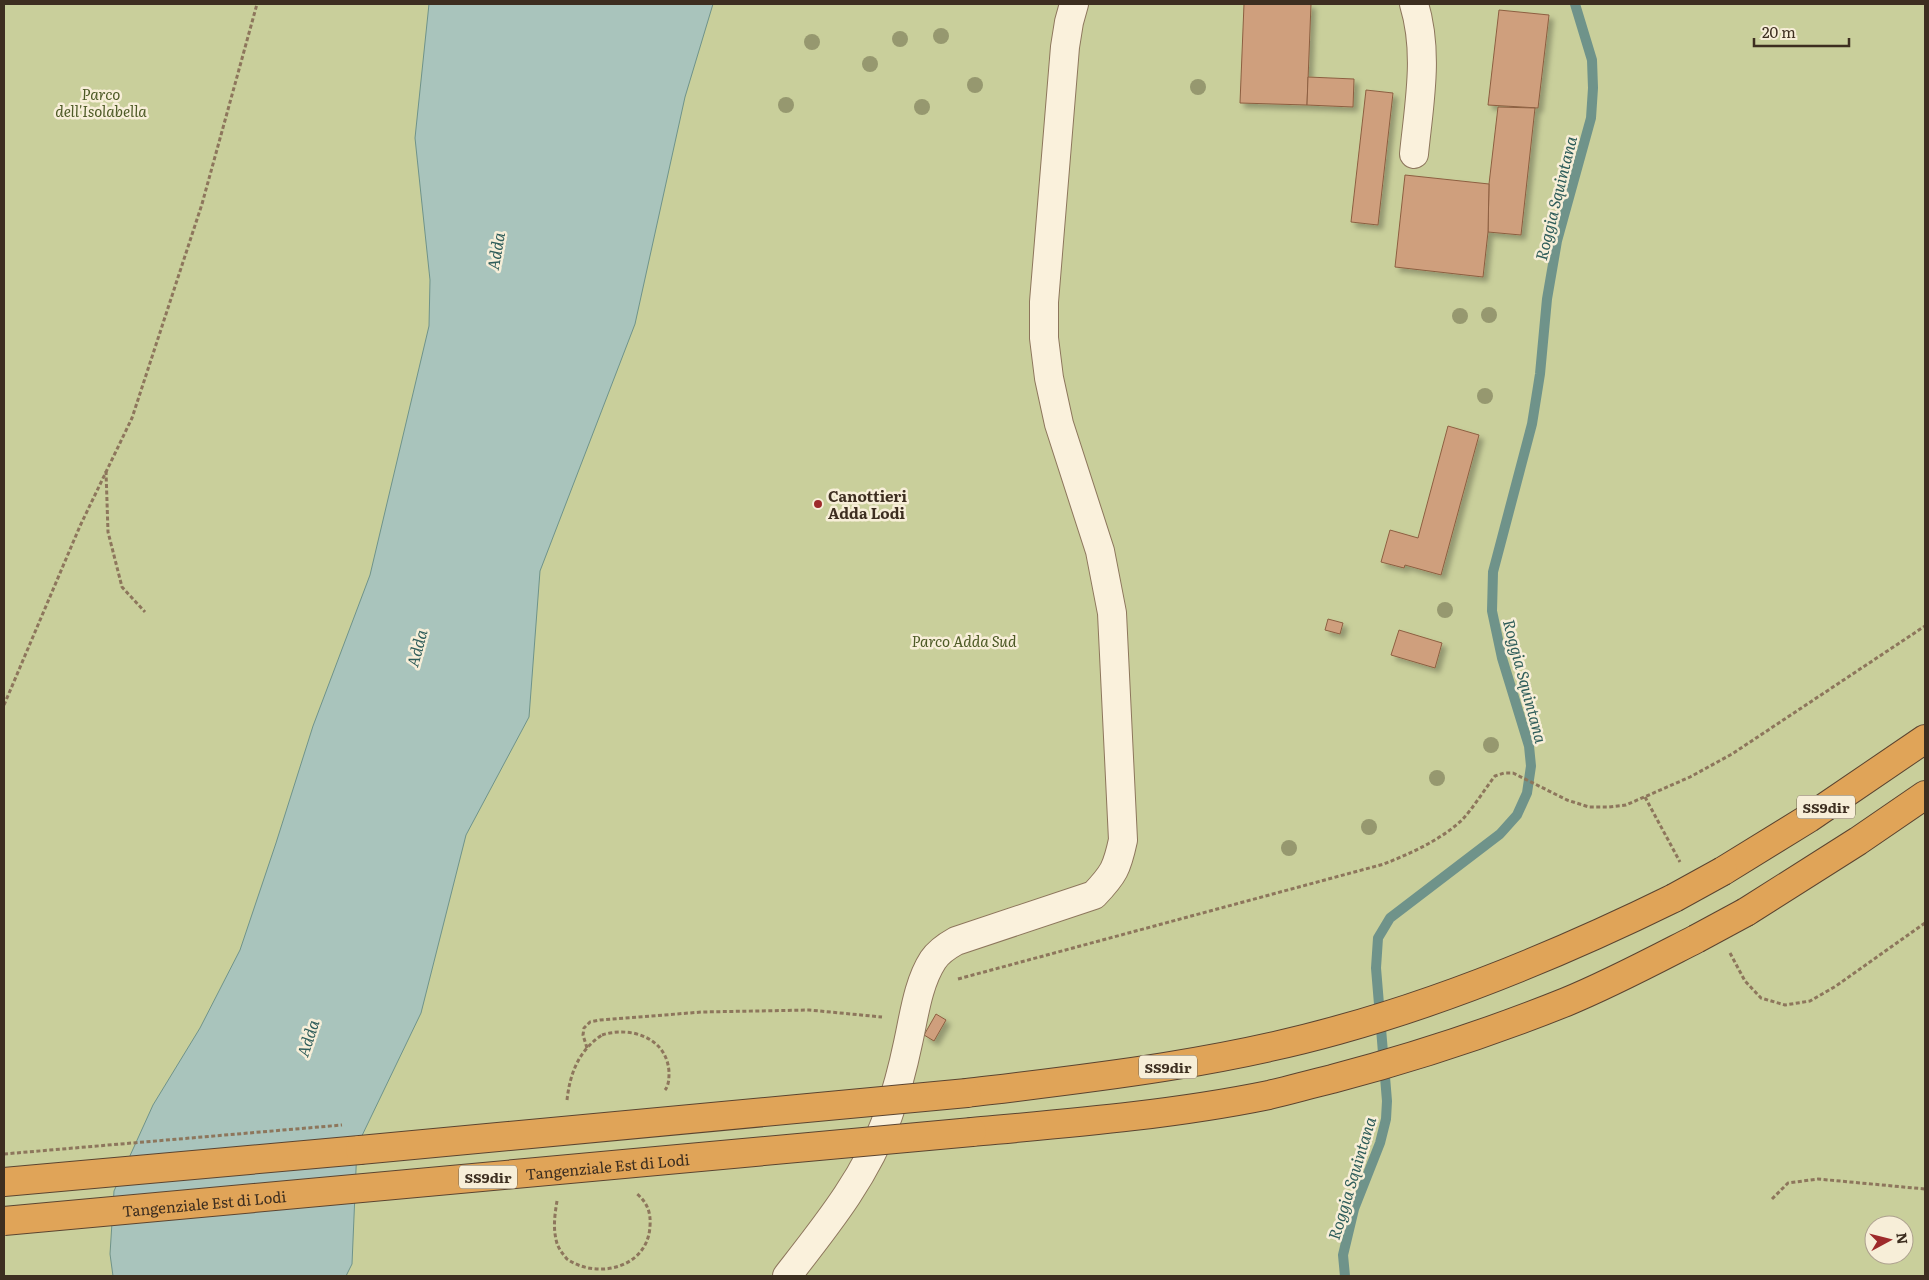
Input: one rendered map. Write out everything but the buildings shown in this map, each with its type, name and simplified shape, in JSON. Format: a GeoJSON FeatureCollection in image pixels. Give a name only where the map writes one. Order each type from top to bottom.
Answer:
{"type":"FeatureCollection","features":[{"type":"Feature","properties":{"kind":"highway","name":"SS9dir"},"geometry":{"type":"LineString","coordinates":[[4,1182],[967,1093],[1165,1068],[1252,1051],[1338,1030],[1438,999],[1606,932],[1724,871],[1809,818],[1925,739]]}},
{"type":"Feature","properties":{"kind":"highway","name":"Tangenziale Est di Lodi"},"geometry":{"type":"LineString","coordinates":[[4,1221],[1110,1120],[1270,1095],[1396,1061],[1492,1030],[1568,1001],[1696,939],[1746,912],[1858,842],[1925,796]]}},
{"type":"Feature","properties":{"kind":"street"},"geometry":{"type":"LineString","coordinates":[[787,1276],[834,1215],[864,1169],[888,1116],[904,1061],[921,989],[934,959],[943,949],[950,945],[1094,895],[1109,880],[1118,863],[1123,840],[1112,613],[1100,551],[1059,424],[1049,378],[1044,338],[1044,302],[1065,47],[1068,22],[1074,4]]}},
{"type":"Feature","properties":{"kind":"street"},"geometry":{"type":"LineString","coordinates":[[1414,4],[1420,23],[1423,66],[1414,154]]}},
{"type":"Feature","properties":{"kind":"path"},"geometry":{"type":"LineString","coordinates":[[4,705],[80,526],[132,418],[202,204],[256,4]]}},
{"type":"Feature","properties":{"kind":"path"},"geometry":{"type":"LineString","coordinates":[[106,471],[108,532],[122,587],[145,612]]}},
{"type":"Feature","properties":{"kind":"path"},"geometry":{"type":"LineString","coordinates":[[921,989],[1384,864],[1411,853],[1440,837],[1463,819],[1496,776],[1504,773],[1513,773],[1566,800],[1589,806],[1609,807],[1626,805],[1690,777],[1732,754],[1925,626]]}},
{"type":"Feature","properties":{"kind":"path"},"geometry":{"type":"LineString","coordinates":[[587,1048],[583,1035],[584,1028],[590,1022],[600,1020],[702,1012],[809,1010],[913,1021]]}},
{"type":"Feature","properties":{"kind":"path"},"geometry":{"type":"LineString","coordinates":[[602,1035],[626,1031],[642,1034],[654,1042],[663,1052],[668,1065],[669,1078],[667,1088],[660,1095]]}},
{"type":"Feature","properties":{"kind":"path"},"geometry":{"type":"LineString","coordinates":[[4,1154],[350,1124]]}},
{"type":"Feature","properties":{"kind":"path"},"geometry":{"type":"LineString","coordinates":[[1772,1199],[1788,1183],[1818,1179],[1925,1189]]}},
{"type":"Feature","properties":{"kind":"path"},"geometry":{"type":"LineString","coordinates":[[623,1270],[644,1251],[650,1237],[650,1219],[646,1203],[636,1193],[630,1191]]}},
{"type":"Feature","properties":{"kind":"path"},"geometry":{"type":"LineString","coordinates":[[581,1270],[587,1272]]}},
{"type":"Feature","properties":{"kind":"green space","name":"Parco Adda Sud"},"geometry":{"type":"Polygon","coordinates":[[[4,4],[1925,4],[1925,1276],[4,1276],[4,4]]]}},
{"type":"Feature","properties":{"kind":"water","name":"Adda"},"geometry":{"type":"Polygon","coordinates":[[[429,4],[713,4],[685,97],[635,324],[540,571],[529,717],[466,835],[421,1013],[357,1146],[352,1264],[346,1276],[113,1276],[110,1254],[114,1191],[153,1105],[200,1028],[240,950],[313,726],[370,575],[429,326],[430,280],[415,138],[429,4]]]}},
{"type":"Feature","properties":{"kind":"waterway","name":"Roggia Squintana"},"geometry":{"type":"LineString","coordinates":[[1345,1276],[1343,1255],[1354,1209],[1380,1143],[1386,1119],[1387,1101],[1376,968],[1378,938],[1390,918],[1500,834],[1517,815],[1527,793],[1531,766],[1529,746],[1502,658],[1492,611],[1493,572],[1532,424],[1540,374],[1547,299],[1557,241],[1591,118],[1592,60],[1575,4]]}},
{"type":"Feature","properties":{"kind":"place","name":"Canottieri Adda Lodi"},"geometry":{"type":"Point","coordinates":[818,504]}},
{"type":"Feature","properties":{"kind":"park label","name":"Parco dell'Isolabella"},"geometry":{"type":"Point","coordinates":[101,102]}}]}
